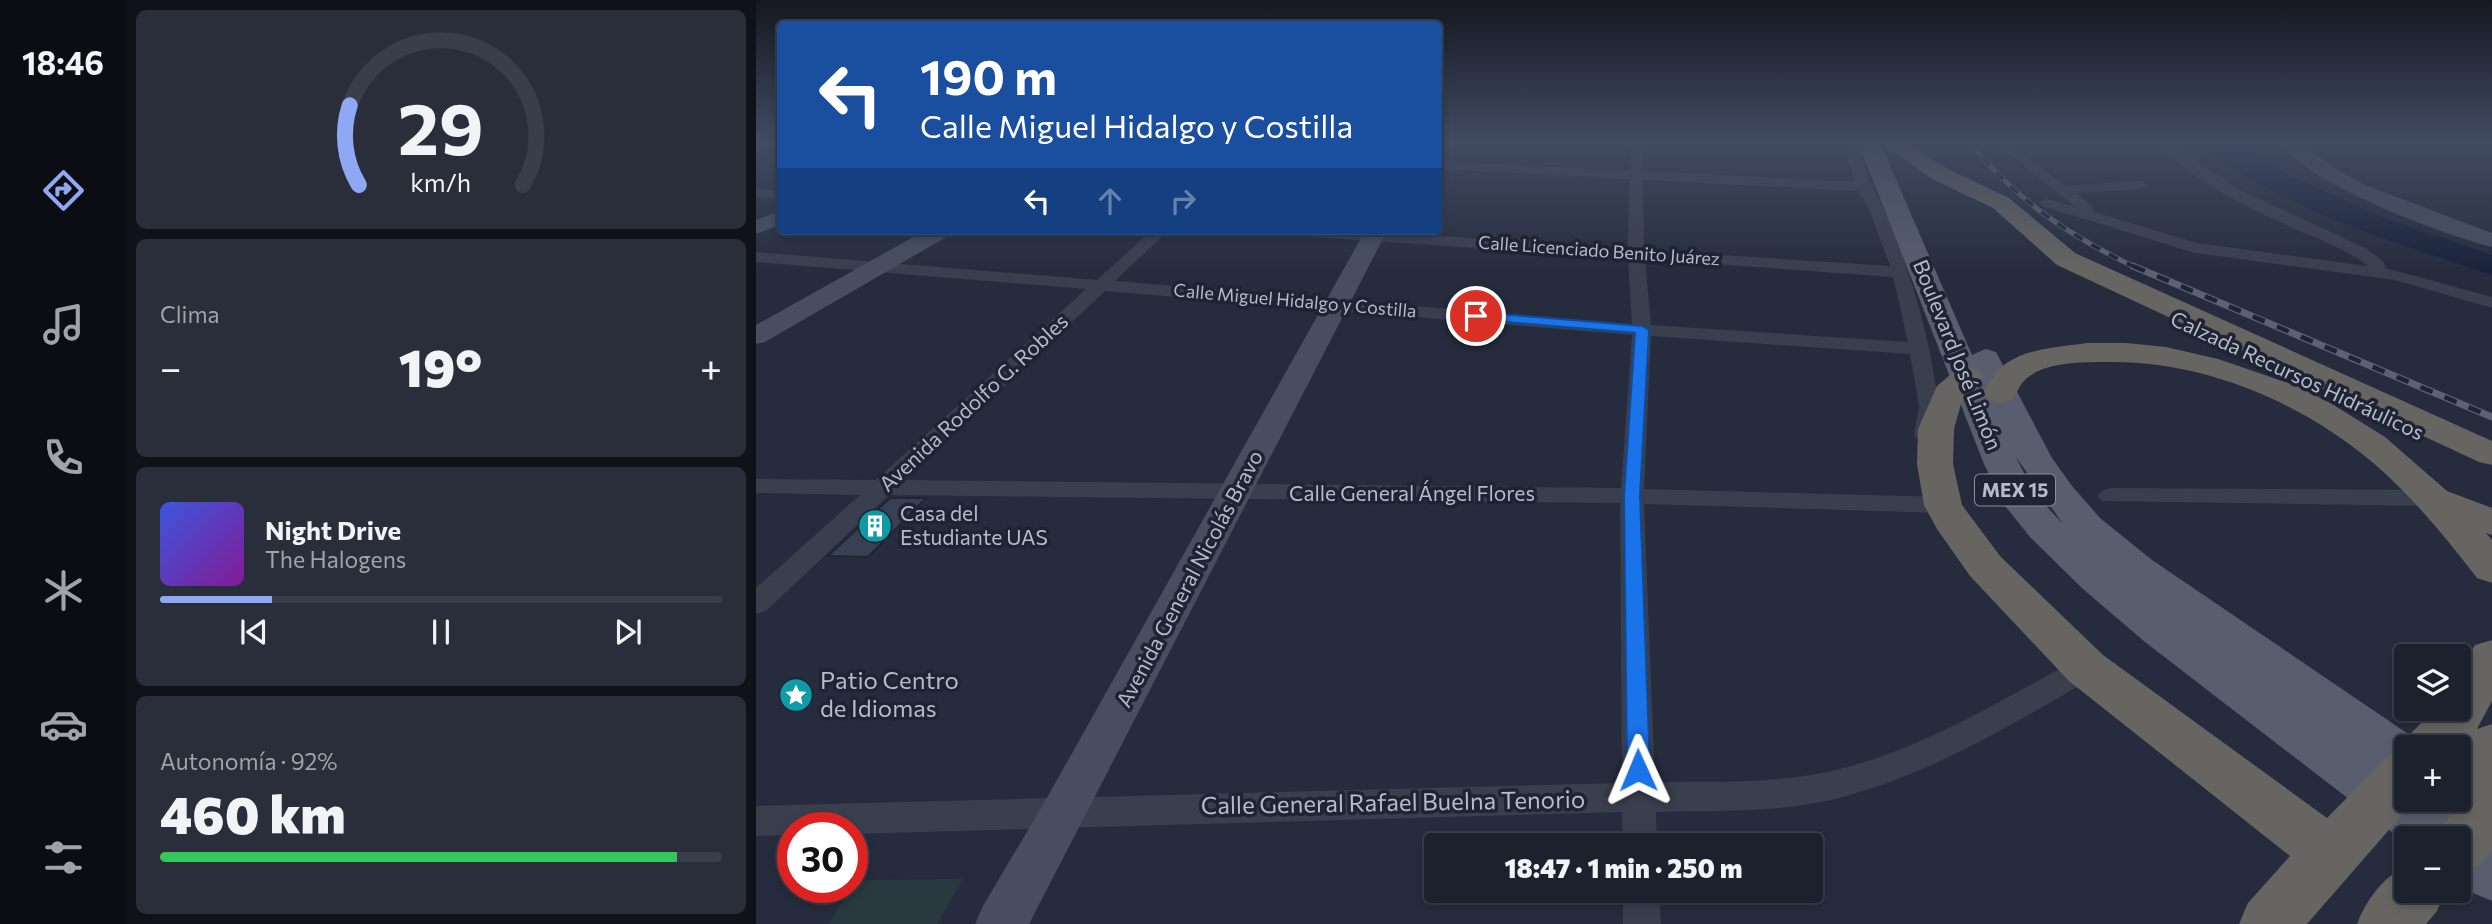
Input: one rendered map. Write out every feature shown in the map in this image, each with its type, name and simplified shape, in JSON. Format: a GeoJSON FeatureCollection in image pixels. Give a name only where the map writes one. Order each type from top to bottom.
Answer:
{"type":"FeatureCollection","features":[{"type":"Feature","properties":{"kind":"highway","name":"Calzada Recursos Hidráulicos"},"geometry":{"type":"LineString","coordinates":[[1963,185],[2001,203],[2066,259],[2097,281],[2326,391],[2492,465]]}},
{"type":"Feature","properties":{"kind":"highway","name":"Calzada Recursos Hidráulicos"},"geometry":{"type":"LineString","coordinates":[[2066,259],[2492,454]]}},
{"type":"Feature","properties":{"kind":"highway"},"geometry":{"type":"LineString","coordinates":[[2097,281],[2194,363],[2285,393],[2354,431],[2429,498],[2492,568]]}},
{"type":"Feature","properties":{"kind":"highway"},"geometry":{"type":"LineString","coordinates":[[2172,347],[2069,354],[2044,360],[1983,385],[1949,393],[1936,429],[1935,464],[1942,501],[1951,520],[1985,566],[2086,668],[2330,853]]}},
{"type":"Feature","properties":{"kind":"highway"},"geometry":{"type":"LineString","coordinates":[[2429,498],[2492,522]]}},
{"type":"Feature","properties":{"kind":"highway"},"geometry":{"type":"LineString","coordinates":[[2439,735],[2455,722],[2492,658]]}},
{"type":"Feature","properties":{"kind":"highway"},"geometry":{"type":"LineString","coordinates":[[2269,924],[2394,778]]}},
{"type":"Feature","properties":{"kind":"highway"},"geometry":{"type":"LineString","coordinates":[[2387,924],[2405,903]]}},
{"type":"Feature","properties":{"kind":"highway"},"geometry":{"type":"LineString","coordinates":[[2421,924],[2433,903]]}},
{"type":"Feature","properties":{"kind":"main road","name":"Boulevard José Limón"},"geometry":{"type":"LineString","coordinates":[[1887,185],[1983,385],[2074,513],[2132,565],[2276,668],[2394,747]]}},
{"type":"Feature","properties":{"kind":"main road","name":"Boulevard José Limón"},"geometry":{"type":"LineString","coordinates":[[1896,185],[1945,267],[1983,385],[2001,464],[2018,498],[2044,528],[2097,579],[2160,631],[2301,736],[2474,820]]}},
{"type":"Feature","properties":{"kind":"main road"},"geometry":{"type":"LineString","coordinates":[[2355,185],[2492,240]]}},
{"type":"Feature","properties":{"kind":"main road"},"geometry":{"type":"LineString","coordinates":[[756,228],[777,218]]}},
{"type":"Feature","properties":{"kind":"main road"},"geometry":{"type":"LineString","coordinates":[[756,335],[933,235]]}},
{"type":"Feature","properties":{"kind":"main road","name":"Avenida General Nicolás Bravo"},"geometry":{"type":"LineString","coordinates":[[1001,924],[1065,811],[1373,235]]}},
{"type":"Feature","properties":{"kind":"street"},"geometry":{"type":"LineString","coordinates":[[1636,185],[1636,253],[1642,330],[1632,496],[1640,833]]}},
{"type":"Feature","properties":{"kind":"street"},"geometry":{"type":"LineString","coordinates":[[1830,185],[1863,187]]}},
{"type":"Feature","properties":{"kind":"street"},"geometry":{"type":"LineString","coordinates":[[2057,185],[2095,216]]}},
{"type":"Feature","properties":{"kind":"street"},"geometry":{"type":"LineString","coordinates":[[2063,190],[2139,185]]}},
{"type":"Feature","properties":{"kind":"street"},"geometry":{"type":"LineString","coordinates":[[2223,185],[2359,251],[2372,260],[2378,272]]}},
{"type":"Feature","properties":{"kind":"street","name":"Boulevard José Limón"},"geometry":{"type":"LineString","coordinates":[[1863,187],[1876,209],[1900,272],[1919,349],[1928,407],[1920,464],[1924,476],[1942,501]]}},
{"type":"Feature","properties":{"kind":"street"},"geometry":{"type":"LineString","coordinates":[[756,193],[777,195]]}},
{"type":"Feature","properties":{"kind":"street"},"geometry":{"type":"LineString","coordinates":[[2047,203],[2195,248],[2378,272],[2440,286],[2492,303]]}},
{"type":"Feature","properties":{"kind":"street","name":"Avenida Rodolfo G. Robles"},"geometry":{"type":"LineString","coordinates":[[756,604],[1156,235]]}},
{"type":"Feature","properties":{"kind":"street","name":"Calle Licenciado Benito Juárez"},"geometry":{"type":"LineString","coordinates":[[1400,235],[1900,272]]}},
{"type":"Feature","properties":{"kind":"street","name":"Calle Miguel Hidalgo y Costilla"},"geometry":{"type":"LineString","coordinates":[[756,257],[1642,330],[1919,349]]}},
{"type":"Feature","properties":{"kind":"street","name":"Calle General Ángel Flores"},"geometry":{"type":"LineString","coordinates":[[756,485],[1942,501]]}},
{"type":"Feature","properties":{"kind":"street"},"geometry":{"type":"LineString","coordinates":[[2110,496],[2429,498]]}},
{"type":"Feature","properties":{"kind":"street","name":"Calle General Rafael Buelna Tenorio"},"geometry":{"type":"LineString","coordinates":[[756,821],[1760,794],[1824,787],[1874,774],[1971,732],[2086,668]]}},
{"type":"Feature","properties":{"kind":"street"},"geometry":{"type":"LineString","coordinates":[[1641,903],[1642,924]]}},
{"type":"Feature","properties":{"kind":"shaded area"},"geometry":{"type":"Polygon","coordinates":[[[963,879],[937,924],[828,924],[842,903],[868,903],[868,880],[963,879]]]}},
{"type":"Feature","properties":{"kind":"water"},"geometry":{"type":"Polygon","coordinates":[[[2261,185],[2311,185],[2377,215],[2492,255],[2492,275],[2378,236],[2298,204],[2261,185]]]}},
{"type":"Feature","properties":{"kind":"building","name":"Casa del Estudiante UAS"},"geometry":{"type":"Polygon","coordinates":[[[890,498],[926,498],[868,557],[828,556],[890,498]]]}},
{"type":"Feature","properties":{"kind":"railway"},"geometry":{"type":"LineString","coordinates":[[2009,185],[2067,230],[2133,266]]}},
{"type":"Feature","properties":{"kind":"railway"},"geometry":{"type":"LineString","coordinates":[[2133,266],[2492,417]]}},
{"type":"Feature","properties":{"kind":"railway"},"geometry":{"type":"LineString","coordinates":[[2133,266],[2137,268]]}},
{"type":"Feature","properties":{"kind":"place","name":"Casa del Estudiante UAS"},"geometry":{"type":"Point","coordinates":[875,526]}},
{"type":"Feature","properties":{"kind":"place","name":"Patio Centro de Idiomas"},"geometry":{"type":"Point","coordinates":[796,695]}},
{"type":"Feature","properties":{"kind":"route"},"geometry":{"type":"LineString","coordinates":[[1476,316],[1642,330],[1632,496],[1638,770]]}}]}
